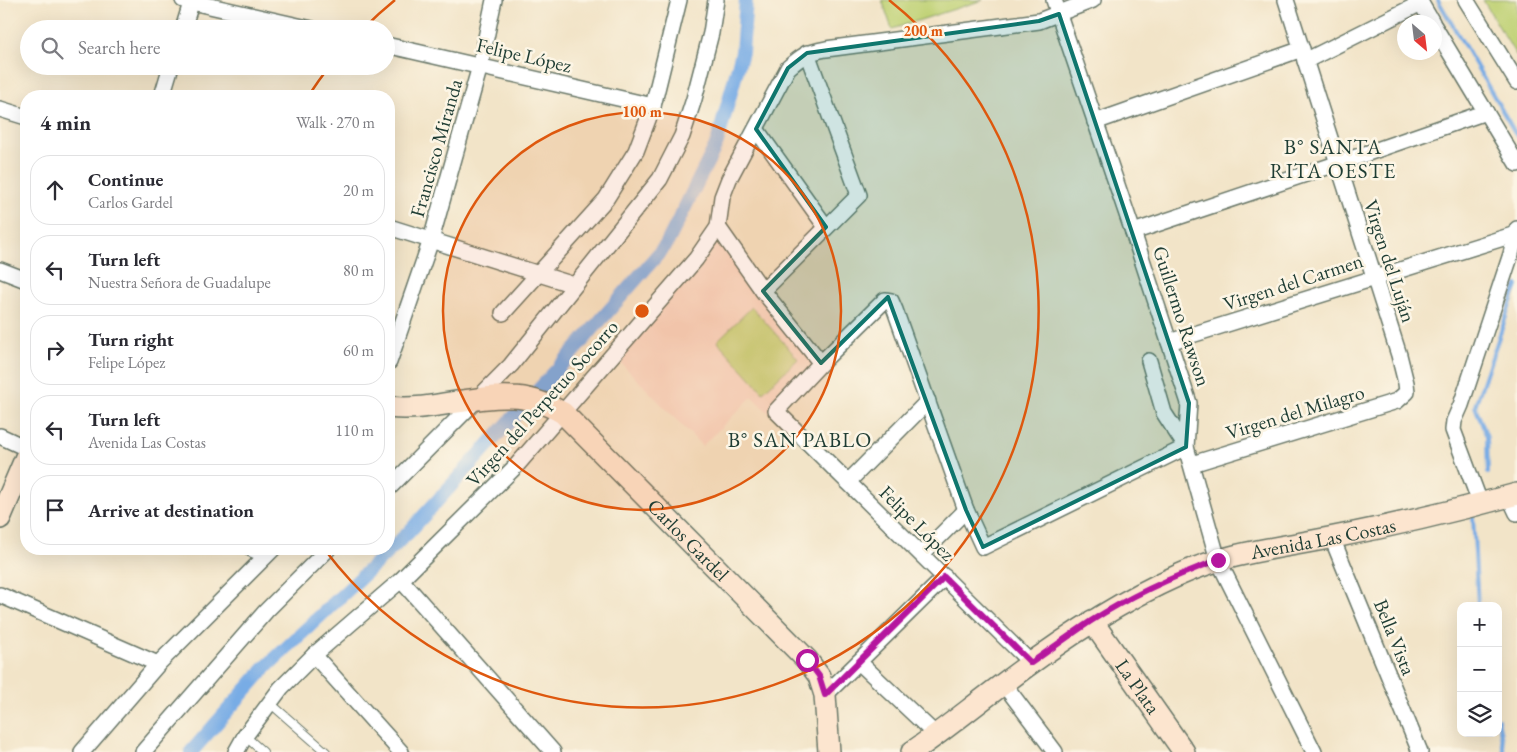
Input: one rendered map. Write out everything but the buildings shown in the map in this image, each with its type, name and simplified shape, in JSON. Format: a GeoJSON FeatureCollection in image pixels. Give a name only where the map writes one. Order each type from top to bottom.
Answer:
{"type":"FeatureCollection","features":[{"type":"Feature","properties":{"kind":"street","name":"Francisco Miranda"},"geometry":{"type":"LineString","coordinates":[[395,345],[431,240],[480,66],[494,0]]}},
{"type":"Feature","properties":{"kind":"street"},"geometry":{"type":"LineString","coordinates":[[503,313],[606,199],[636,151],[653,106],[679,0]]}},
{"type":"Feature","properties":{"kind":"street"},"geometry":{"type":"LineString","coordinates":[[763,291],[859,195],[806,53],[1039,21],[1057,7],[1093,0]]}},
{"type":"Feature","properties":{"kind":"street","name":"Virgen del Luján"},"geometry":{"type":"LineString","coordinates":[[1286,0],[1375,277],[1399,355],[1407,392]]}},
{"type":"Feature","properties":{"kind":"street"},"geometry":{"type":"LineString","coordinates":[[1466,0],[1517,82]]}},
{"type":"Feature","properties":{"kind":"street"},"geometry":{"type":"LineString","coordinates":[[185,20],[189,1],[272,20]]}},
{"type":"Feature","properties":{"kind":"street"},"geometry":{"type":"LineString","coordinates":[[395,482],[511,365],[660,178],[682,136],[694,99],[711,33],[714,1]]}},
{"type":"Feature","properties":{"kind":"street"},"geometry":{"type":"LineString","coordinates":[[1095,122],[1304,55],[1420,2],[1428,15]]}},
{"type":"Feature","properties":{"kind":"street","name":"Guillermo Rawson"},"geometry":{"type":"LineString","coordinates":[[1057,7],[1189,403],[1186,447],[1218,560],[1314,752]]}},
{"type":"Feature","properties":{"kind":"street"},"geometry":{"type":"LineString","coordinates":[[1442,39],[1517,164]]}},
{"type":"Feature","properties":{"kind":"street","name":"Felipe López"},"geometry":{"type":"LineString","coordinates":[[395,47],[653,106]]}},
{"type":"Feature","properties":{"kind":"street","name":"Virgen del Perpetuo Socorro"},"geometry":{"type":"LineString","coordinates":[[236,752],[245,736],[281,688],[314,655],[401,580],[517,465],[696,258],[718,226],[722,197],[728,179],[788,68],[806,53]]}},
{"type":"Feature","properties":{"kind":"street"},"geometry":{"type":"LineString","coordinates":[[164,90],[168,75]]}},
{"type":"Feature","properties":{"kind":"street"},"geometry":{"type":"LineString","coordinates":[[0,109],[20,115]]}},
{"type":"Feature","properties":{"kind":"street"},"geometry":{"type":"LineString","coordinates":[[1133,232],[1486,112]]}},
{"type":"Feature","properties":{"kind":"street"},"geometry":{"type":"LineString","coordinates":[[756,129],[826,227]]}},
{"type":"Feature","properties":{"kind":"street"},"geometry":{"type":"LineString","coordinates":[[718,226],[763,291],[821,363],[885,300],[891,301],[966,510],[983,547],[1186,447],[1164,413],[1148,362]]}},
{"type":"Feature","properties":{"kind":"street"},"geometry":{"type":"LineString","coordinates":[[395,229],[574,285]]}},
{"type":"Feature","properties":{"kind":"street"},"geometry":{"type":"LineString","coordinates":[[1481,505],[1456,442],[1453,430],[1454,421],[1471,377],[1516,232]]}},
{"type":"Feature","properties":{"kind":"street","name":"Virgen del Carmen"},"geometry":{"type":"LineString","coordinates":[[1169,342],[1516,232]]}},
{"type":"Feature","properties":{"kind":"street"},"geometry":{"type":"LineString","coordinates":[[0,270],[20,278]]}},
{"type":"Feature","properties":{"kind":"street","name":"Felipe López"},"geometry":{"type":"LineString","coordinates":[[821,363],[776,411],[1031,663]]}},
{"type":"Feature","properties":{"kind":"street","name":"Virgen del Milagro"},"geometry":{"type":"LineString","coordinates":[[1192,464],[1397,401],[1407,392]]}},
{"type":"Feature","properties":{"kind":"street","name":"Carlos Gardel"},"geometry":{"type":"LineString","coordinates":[[395,408],[407,409],[511,396],[549,405],[563,413],[807,660],[819,676],[825,695],[828,752]]}},
{"type":"Feature","properties":{"kind":"street"},"geometry":{"type":"LineString","coordinates":[[848,482],[928,402]]}},
{"type":"Feature","properties":{"kind":"street"},"geometry":{"type":"LineString","coordinates":[[0,436],[20,445]]}},
{"type":"Feature","properties":{"kind":"street"},"geometry":{"type":"LineString","coordinates":[[0,518],[20,471]]}},
{"type":"Feature","properties":{"kind":"street","name":"Avenida Las Costas"},"geometry":{"type":"LineString","coordinates":[[915,751],[1003,683],[1092,620],[1180,574],[1218,560],[1332,538],[1481,505],[1514,501]]}},
{"type":"Feature","properties":{"kind":"street"},"geometry":{"type":"LineString","coordinates":[[922,554],[966,510]]}},
{"type":"Feature","properties":{"kind":"street","name":"Bella Vista"},"geometry":{"type":"LineString","coordinates":[[1332,538],[1420,752]]}},
{"type":"Feature","properties":{"kind":"street"},"geometry":{"type":"LineString","coordinates":[[82,752],[158,664],[266,555]]}},
{"type":"Feature","properties":{"kind":"street"},"geometry":{"type":"LineString","coordinates":[[144,752],[266,611],[322,555]]}},
{"type":"Feature","properties":{"kind":"street"},"geometry":{"type":"LineString","coordinates":[[825,695],[944,577]]}},
{"type":"Feature","properties":{"kind":"street"},"geometry":{"type":"LineString","coordinates":[[401,580],[553,752]]}},
{"type":"Feature","properties":{"kind":"street"},"geometry":{"type":"LineString","coordinates":[[0,595],[158,664]]}},
{"type":"Feature","properties":{"kind":"street","name":"La Plata"},"geometry":{"type":"LineString","coordinates":[[1092,620],[1184,752]]}},
{"type":"Feature","properties":{"kind":"street"},"geometry":{"type":"LineString","coordinates":[[314,655],[401,752]]}},
{"type":"Feature","properties":{"kind":"street"},"geometry":{"type":"LineString","coordinates":[[859,662],[936,734]]}},
{"type":"Feature","properties":{"kind":"street"},"geometry":{"type":"LineString","coordinates":[[1003,683],[1055,752]]}},
{"type":"Feature","properties":{"kind":"lane"},"geometry":{"type":"LineString","coordinates":[[270,703],[326,752]]}},
{"type":"Feature","properties":{"kind":"lane"},"geometry":{"type":"LineString","coordinates":[[245,736],[263,752]]}},
{"type":"Feature","properties":{"kind":"highlighted area"},"geometry":{"type":"Polygon","coordinates":[[[1059,14],[1189,403],[1186,447],[983,547],[966,510],[888,297],[821,363],[763,291],[826,227],[756,129],[788,68],[807,53],[1039,21],[1059,14]]]}},
{"type":"Feature","properties":{"kind":"shaded area"},"geometry":{"type":"Polygon","coordinates":[[[716,234],[817,362],[770,414],[752,397],[702,446],[615,357],[716,234]]]}},
{"type":"Feature","properties":{"kind":"green space"},"geometry":{"type":"Polygon","coordinates":[[[882,0],[983,0],[892,29],[882,0]]]}},
{"type":"Feature","properties":{"kind":"green space"},"geometry":{"type":"Polygon","coordinates":[[[1483,0],[1517,0],[1517,57],[1483,0]]]}},
{"type":"Feature","properties":{"kind":"green space"},"geometry":{"type":"Polygon","coordinates":[[[752,307],[798,359],[763,392],[717,341],[752,307]]]}},
{"type":"Feature","properties":{"kind":"waterway"},"geometry":{"type":"LineString","coordinates":[[395,545],[572,353],[666,245],[717,143],[742,52],[746,0]]}},
{"type":"Feature","properties":{"kind":"waterway"},"geometry":{"type":"LineString","coordinates":[[1438,0],[1517,136]]}},
{"type":"Feature","properties":{"kind":"waterway"},"geometry":{"type":"LineString","coordinates":[[1488,473],[1487,437],[1475,406],[1517,285]]}},
{"type":"Feature","properties":{"kind":"waterway"},"geometry":{"type":"LineString","coordinates":[[1473,517],[1478,602]]}},
{"type":"Feature","properties":{"kind":"waterway"},"geometry":{"type":"LineString","coordinates":[[191,752],[265,668],[385,555]]}},
{"type":"Feature","properties":{"kind":"waterway"},"geometry":{"type":"LineString","coordinates":[[1501,737],[1504,752]]}},
{"type":"Feature","properties":{"kind":"district","name":"B° SANTA RITA OESTE"},"geometry":{"type":"Point","coordinates":[1333,158]}},
{"type":"Feature","properties":{"kind":"district","name":"B° SAN PABLO"},"geometry":{"type":"Point","coordinates":[800,439]}},
{"type":"Feature","properties":{"kind":"route"},"geometry":{"type":"LineString","coordinates":[[807,660],[819,676],[825,695],[944,577],[1031,663],[1092,620],[1180,574],[1218,560]]}}]}
